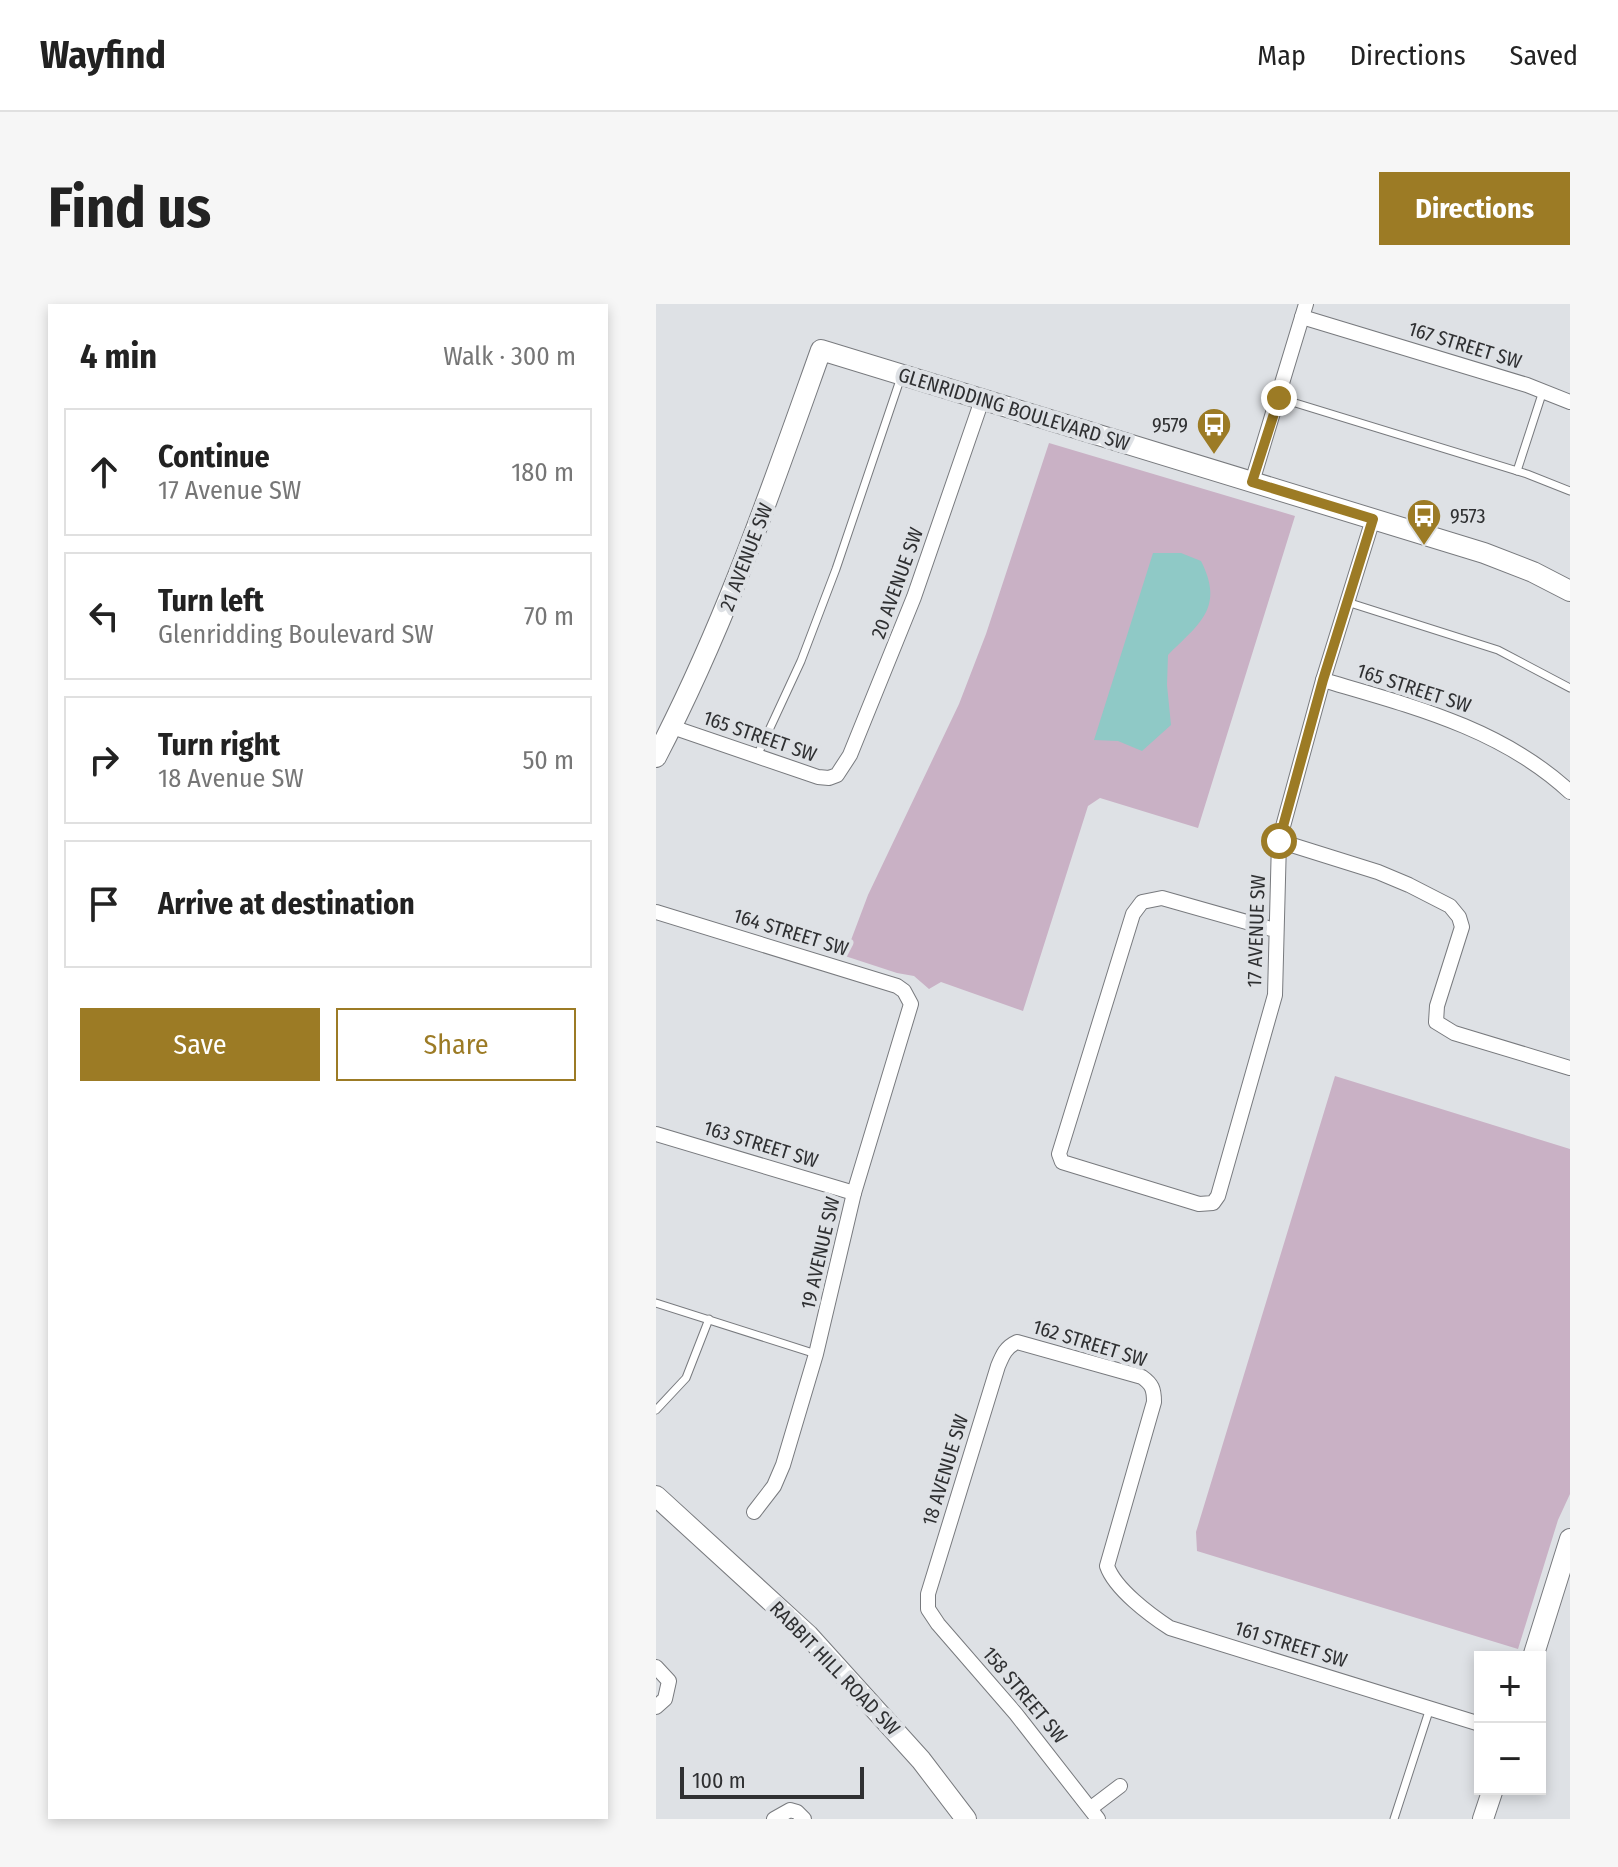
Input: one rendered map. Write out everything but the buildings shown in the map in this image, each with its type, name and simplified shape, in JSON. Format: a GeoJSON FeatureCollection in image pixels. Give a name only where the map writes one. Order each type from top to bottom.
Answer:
{"type":"FeatureCollection","features":[{"type":"Feature","properties":{"kind":"street","name":"167 STREET SW"},"geometry":{"type":"LineString","coordinates":[[1304,311],[1570,402]]}},
{"type":"Feature","properties":{"kind":"street"},"geometry":{"type":"LineString","coordinates":[[1252,482],[1304,311]]}},
{"type":"Feature","properties":{"kind":"street","name":"GLENRIDDING BOULEVARD SW"},"geometry":{"type":"LineString","coordinates":[[821,350],[1510,562],[1570,591]]}},
{"type":"Feature","properties":{"kind":"street","name":"21 AVENUE SW"},"geometry":{"type":"LineString","coordinates":[[656,757],[730,601],[821,350]]}},
{"type":"Feature","properties":{"kind":"street","name":"20 AVENUE SW"},"geometry":{"type":"LineString","coordinates":[[837,775],[850,755],[896,646],[982,400]]}},
{"type":"Feature","properties":{"kind":"street","name":"17 AVENUE SW"},"geometry":{"type":"LineString","coordinates":[[1275,930],[1162,898],[1142,902],[1133,914],[1059,1154],[1062,1162],[1184,1201],[1213,1203],[1218,1196],[1275,995],[1279,841],[1323,680],[1373,519]]}},
{"type":"Feature","properties":{"kind":"street","name":"165 STREET SW"},"geometry":{"type":"LineString","coordinates":[[1323,680],[1470,726],[1552,775],[1570,792]]}},
{"type":"Feature","properties":{"kind":"street","name":"165 STREET SW"},"geometry":{"type":"LineString","coordinates":[[672,727],[818,777],[837,775]]}},
{"type":"Feature","properties":{"kind":"street"},"geometry":{"type":"LineString","coordinates":[[1279,841],[1378,872],[1450,906],[1462,927],[1437,1006],[1436,1022],[1454,1033],[1570,1068]]}},
{"type":"Feature","properties":{"kind":"street","name":"164 STREET SW"},"geometry":{"type":"LineString","coordinates":[[656,912],[897,986],[909,997]]}},
{"type":"Feature","properties":{"kind":"street","name":"19 AVENUE SW"},"geometry":{"type":"LineString","coordinates":[[754,1512],[774,1486],[783,1465],[816,1354],[854,1193],[911,1011],[909,997]]}},
{"type":"Feature","properties":{"kind":"street","name":"163 STREET SW"},"geometry":{"type":"LineString","coordinates":[[656,1134],[854,1193]]}},
{"type":"Feature","properties":{"kind":"street","name":"162 STREET SW"},"geometry":{"type":"LineString","coordinates":[[1010,1345],[1027,1343],[1142,1377],[1151,1384],[1154,1391],[1151,1414],[1108,1557],[1109,1572]]}},
{"type":"Feature","properties":{"kind":"street","name":"18 AVENUE SW"},"geometry":{"type":"LineString","coordinates":[[928,1609],[928,1594],[993,1381],[1003,1353],[1010,1345]]}},
{"type":"Feature","properties":{"kind":"street","name":"RABBIT HILL ROAD SW"},"geometry":{"type":"LineString","coordinates":[[656,1496],[808,1635],[921,1760],[966,1819]]}},
{"type":"Feature","properties":{"kind":"street"},"geometry":{"type":"LineString","coordinates":[[1535,1651],[1570,1539]]}},
{"type":"Feature","properties":{"kind":"street","name":"161 STREET SW"},"geometry":{"type":"LineString","coordinates":[[1109,1572],[1139,1605],[1170,1628],[1477,1723]]}},
{"type":"Feature","properties":{"kind":"street","name":"158 STREET SW"},"geometry":{"type":"LineString","coordinates":[[928,1609],[1095,1813],[1120,1786]]}},
{"type":"Feature","properties":{"kind":"street"},"geometry":{"type":"LineString","coordinates":[[656,1667],[669,1681],[669,1691],[656,1707]]}},
{"type":"Feature","properties":{"kind":"street"},"geometry":{"type":"LineString","coordinates":[[1483,1819],[1491,1795]]}},
{"type":"Feature","properties":{"kind":"street"},"geometry":{"type":"LineString","coordinates":[[774,1819],[790,1810],[804,1819]]}},
{"type":"Feature","properties":{"kind":"lane"},"geometry":{"type":"LineString","coordinates":[[757,756],[801,661],[902,375]]}},
{"type":"Feature","properties":{"kind":"lane"},"geometry":{"type":"LineString","coordinates":[[1517,471],[1543,391]]}},
{"type":"Feature","properties":{"kind":"lane"},"geometry":{"type":"LineString","coordinates":[[1279,398],[1517,471],[1570,491]]}},
{"type":"Feature","properties":{"kind":"lane"},"geometry":{"type":"LineString","coordinates":[[1347,602],[1498,650],[1570,688]]}},
{"type":"Feature","properties":{"kind":"lane"},"geometry":{"type":"LineString","coordinates":[[656,1303],[816,1354]]}},
{"type":"Feature","properties":{"kind":"lane"},"geometry":{"type":"LineString","coordinates":[[656,1410],[686,1378],[709,1319]]}},
{"type":"Feature","properties":{"kind":"lane"},"geometry":{"type":"LineString","coordinates":[[1394,1819],[1430,1708]]}},
{"type":"Feature","properties":{"kind":"shaded area"},"geometry":{"type":"Polygon","coordinates":[[[1049,443],[1295,516],[1198,828],[1100,798],[1088,806],[1023,1011],[941,982],[929,989],[914,976],[845,956],[868,895],[959,704],[986,634],[1049,443]]]}},
{"type":"Feature","properties":{"kind":"shaded area"},"geometry":{"type":"Polygon","coordinates":[[[1335,1076],[1570,1149],[1570,1494],[1558,1520],[1518,1649],[1197,1551],[1196,1532],[1335,1076]]]}},
{"type":"Feature","properties":{"kind":"water"},"geometry":{"type":"Polygon","coordinates":[[[1153,553],[1181,553],[1201,561],[1210,591],[1205,614],[1168,655],[1171,725],[1142,751],[1118,741],[1094,740],[1153,553]]]}},
{"type":"Feature","properties":{"kind":"place","name":"9579"},"geometry":{"type":"Point","coordinates":[1214,456]}},
{"type":"Feature","properties":{"kind":"place","name":"9573"},"geometry":{"type":"Point","coordinates":[1424,547]}},
{"type":"Feature","properties":{"kind":"route"},"geometry":{"type":"LineString","coordinates":[[1279,398],[1252,482],[1373,519],[1323,680],[1279,841]]}}]}
